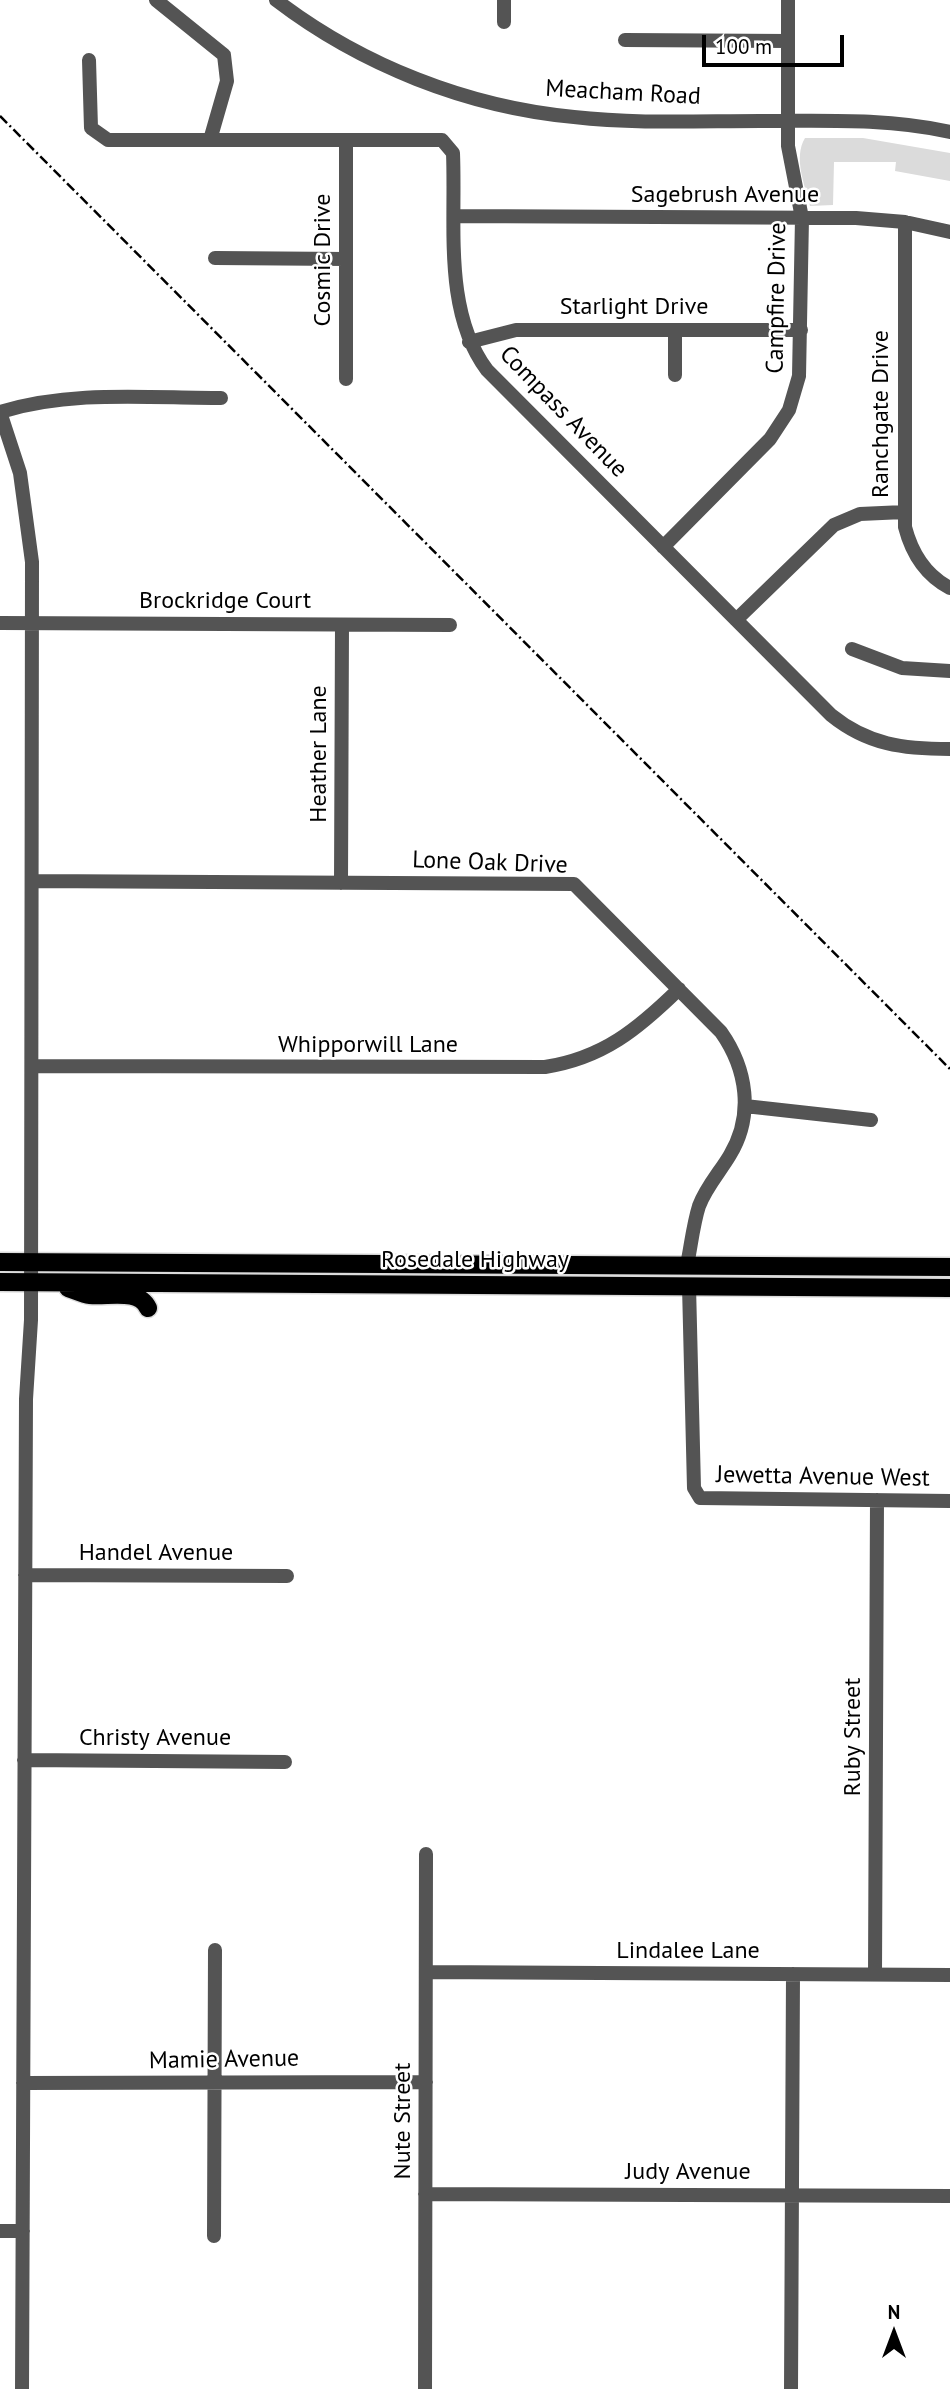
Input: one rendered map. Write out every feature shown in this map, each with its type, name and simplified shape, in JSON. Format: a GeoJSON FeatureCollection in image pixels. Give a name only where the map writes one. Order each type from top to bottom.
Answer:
{"type":"FeatureCollection","features":[{"type":"Feature","properties":{"kind":"main road","name":"Rosedale Highway"},"geometry":{"type":"LineString","coordinates":[[0,1262],[950,1267]]}},
{"type":"Feature","properties":{"kind":"main road"},"geometry":{"type":"LineString","coordinates":[[232,1284],[247,1275],[355,1272],[385,1264]]}},
{"type":"Feature","properties":{"kind":"main road"},"geometry":{"type":"LineString","coordinates":[[545,1285],[572,1278],[671,1278],[679,1276],[687,1265]]}},
{"type":"Feature","properties":{"kind":"main road"},"geometry":{"type":"LineString","coordinates":[[689,1286],[694,1278],[705,1274],[875,1275],[923,1267]]}},
{"type":"Feature","properties":{"kind":"main road","name":"Rosedale Highway"},"geometry":{"type":"LineString","coordinates":[[0,1282],[950,1288]]}},
{"type":"Feature","properties":{"kind":"main road"},"geometry":{"type":"LineString","coordinates":[[55,1283],[88,1295],[136,1296],[144,1300],[148,1308]]}},
{"type":"Feature","properties":{"kind":"street"},"geometry":{"type":"LineString","coordinates":[[156,0],[224,55],[227,81],[210,140]]}},
{"type":"Feature","properties":{"kind":"street","name":"Meacham Road"},"geometry":{"type":"LineString","coordinates":[[276,0],[317,29],[382,64],[440,87],[501,105],[573,117],[615,120],[887,123],[950,132]]}},
{"type":"Feature","properties":{"kind":"street"},"geometry":{"type":"LineString","coordinates":[[504,0],[504,22]]}},
{"type":"Feature","properties":{"kind":"street","name":"Campfire Drive"},"geometry":{"type":"LineString","coordinates":[[663,547],[781,425],[796,393],[801,330],[802,218],[788,146],[788,0]]}},
{"type":"Feature","properties":{"kind":"street"},"geometry":{"type":"LineString","coordinates":[[625,40],[788,41]]}},
{"type":"Feature","properties":{"kind":"street","name":"Compass Avenue"},"geometry":{"type":"LineString","coordinates":[[89,60],[91,128],[108,140],[442,140],[453,153],[456,294],[469,342],[487,370],[831,715],[859,735],[891,747],[950,749]]}},
{"type":"Feature","properties":{"kind":"street","name":"Cosmic Drive"},"geometry":{"type":"LineString","coordinates":[[346,141],[346,379]]}},
{"type":"Feature","properties":{"kind":"street","name":"Sagebrush Avenue"},"geometry":{"type":"LineString","coordinates":[[456,216],[802,218],[905,222],[950,232]]}},
{"type":"Feature","properties":{"kind":"street","name":"Ranchgate Drive"},"geometry":{"type":"LineString","coordinates":[[905,222],[904,512],[909,542],[915,555],[934,578],[950,589]]}},
{"type":"Feature","properties":{"kind":"street"},"geometry":{"type":"LineString","coordinates":[[215,258],[346,259]]}},
{"type":"Feature","properties":{"kind":"street","name":"Starlight Drive"},"geometry":{"type":"LineString","coordinates":[[469,342],[516,330],[801,330]]}},
{"type":"Feature","properties":{"kind":"street"},"geometry":{"type":"LineString","coordinates":[[675,330],[675,375]]}},
{"type":"Feature","properties":{"kind":"street"},"geometry":{"type":"LineString","coordinates":[[22,2389],[26,1399],[31,1283],[33,623],[32,562],[26,502],[0,412],[29,403],[70,397],[221,398]]}},
{"type":"Feature","properties":{"kind":"street"},"geometry":{"type":"LineString","coordinates":[[736,620],[834,525],[859,514],[904,512]]}},
{"type":"Feature","properties":{"kind":"street","name":"Brockridge Court"},"geometry":{"type":"LineString","coordinates":[[0,623],[450,625]]}},
{"type":"Feature","properties":{"kind":"street","name":"Heather Lane"},"geometry":{"type":"LineString","coordinates":[[341,883],[342,625]]}},
{"type":"Feature","properties":{"kind":"street"},"geometry":{"type":"LineString","coordinates":[[852,649],[902,668],[950,671]]}},
{"type":"Feature","properties":{"kind":"street","name":"Lone Oak Drive"},"geometry":{"type":"LineString","coordinates":[[32,881],[574,884],[679,989],[730,1045],[742,1075],[745,1106],[737,1140],[700,1205],[687,1265]]}},
{"type":"Feature","properties":{"kind":"street","name":"Whipporwill Lane"},"geometry":{"type":"LineString","coordinates":[[32,1066],[545,1067],[589,1057],[610,1048],[642,1025],[679,989]]}},
{"type":"Feature","properties":{"kind":"street"},"geometry":{"type":"LineString","coordinates":[[745,1106],[871,1120]]}},
{"type":"Feature","properties":{"kind":"street","name":"Jewetta Avenue West"},"geometry":{"type":"LineString","coordinates":[[689,1286],[694,1488],[700,1498],[950,1501]]}},
{"type":"Feature","properties":{"kind":"street","name":"Ruby Street"},"geometry":{"type":"LineString","coordinates":[[875,1974],[877,1500]]}},
{"type":"Feature","properties":{"kind":"street","name":"Handel Avenue"},"geometry":{"type":"LineString","coordinates":[[25,1575],[287,1576]]}},
{"type":"Feature","properties":{"kind":"street","name":"Christy Avenue"},"geometry":{"type":"LineString","coordinates":[[24,1760],[285,1762]]}},
{"type":"Feature","properties":{"kind":"street","name":"Nute Street"},"geometry":{"type":"LineString","coordinates":[[425,2389],[426,1854]]}},
{"type":"Feature","properties":{"kind":"street"},"geometry":{"type":"LineString","coordinates":[[214,2236],[215,1950]]}},
{"type":"Feature","properties":{"kind":"street","name":"Lindalee Lane"},"geometry":{"type":"LineString","coordinates":[[426,1972],[950,1975]]}},
{"type":"Feature","properties":{"kind":"street"},"geometry":{"type":"LineString","coordinates":[[792,2389],[793,1974]]}},
{"type":"Feature","properties":{"kind":"street","name":"Mamie Avenue"},"geometry":{"type":"LineString","coordinates":[[23,2083],[426,2082]]}},
{"type":"Feature","properties":{"kind":"street","name":"Judy Avenue"},"geometry":{"type":"LineString","coordinates":[[425,2194],[950,2196]]}},
{"type":"Feature","properties":{"kind":"street"},"geometry":{"type":"LineString","coordinates":[[0,2231],[23,2231]]}},
{"type":"Feature","properties":{"kind":"shaded area"},"geometry":{"type":"Polygon","coordinates":[[[805,138],[863,138],[950,153],[950,181],[895,171],[896,162],[834,162],[833,205],[810,206],[800,163],[805,138]]]}},
{"type":"Feature","properties":{"kind":"railway"},"geometry":{"type":"LineString","coordinates":[[0,116],[950,1069]]}}]}
